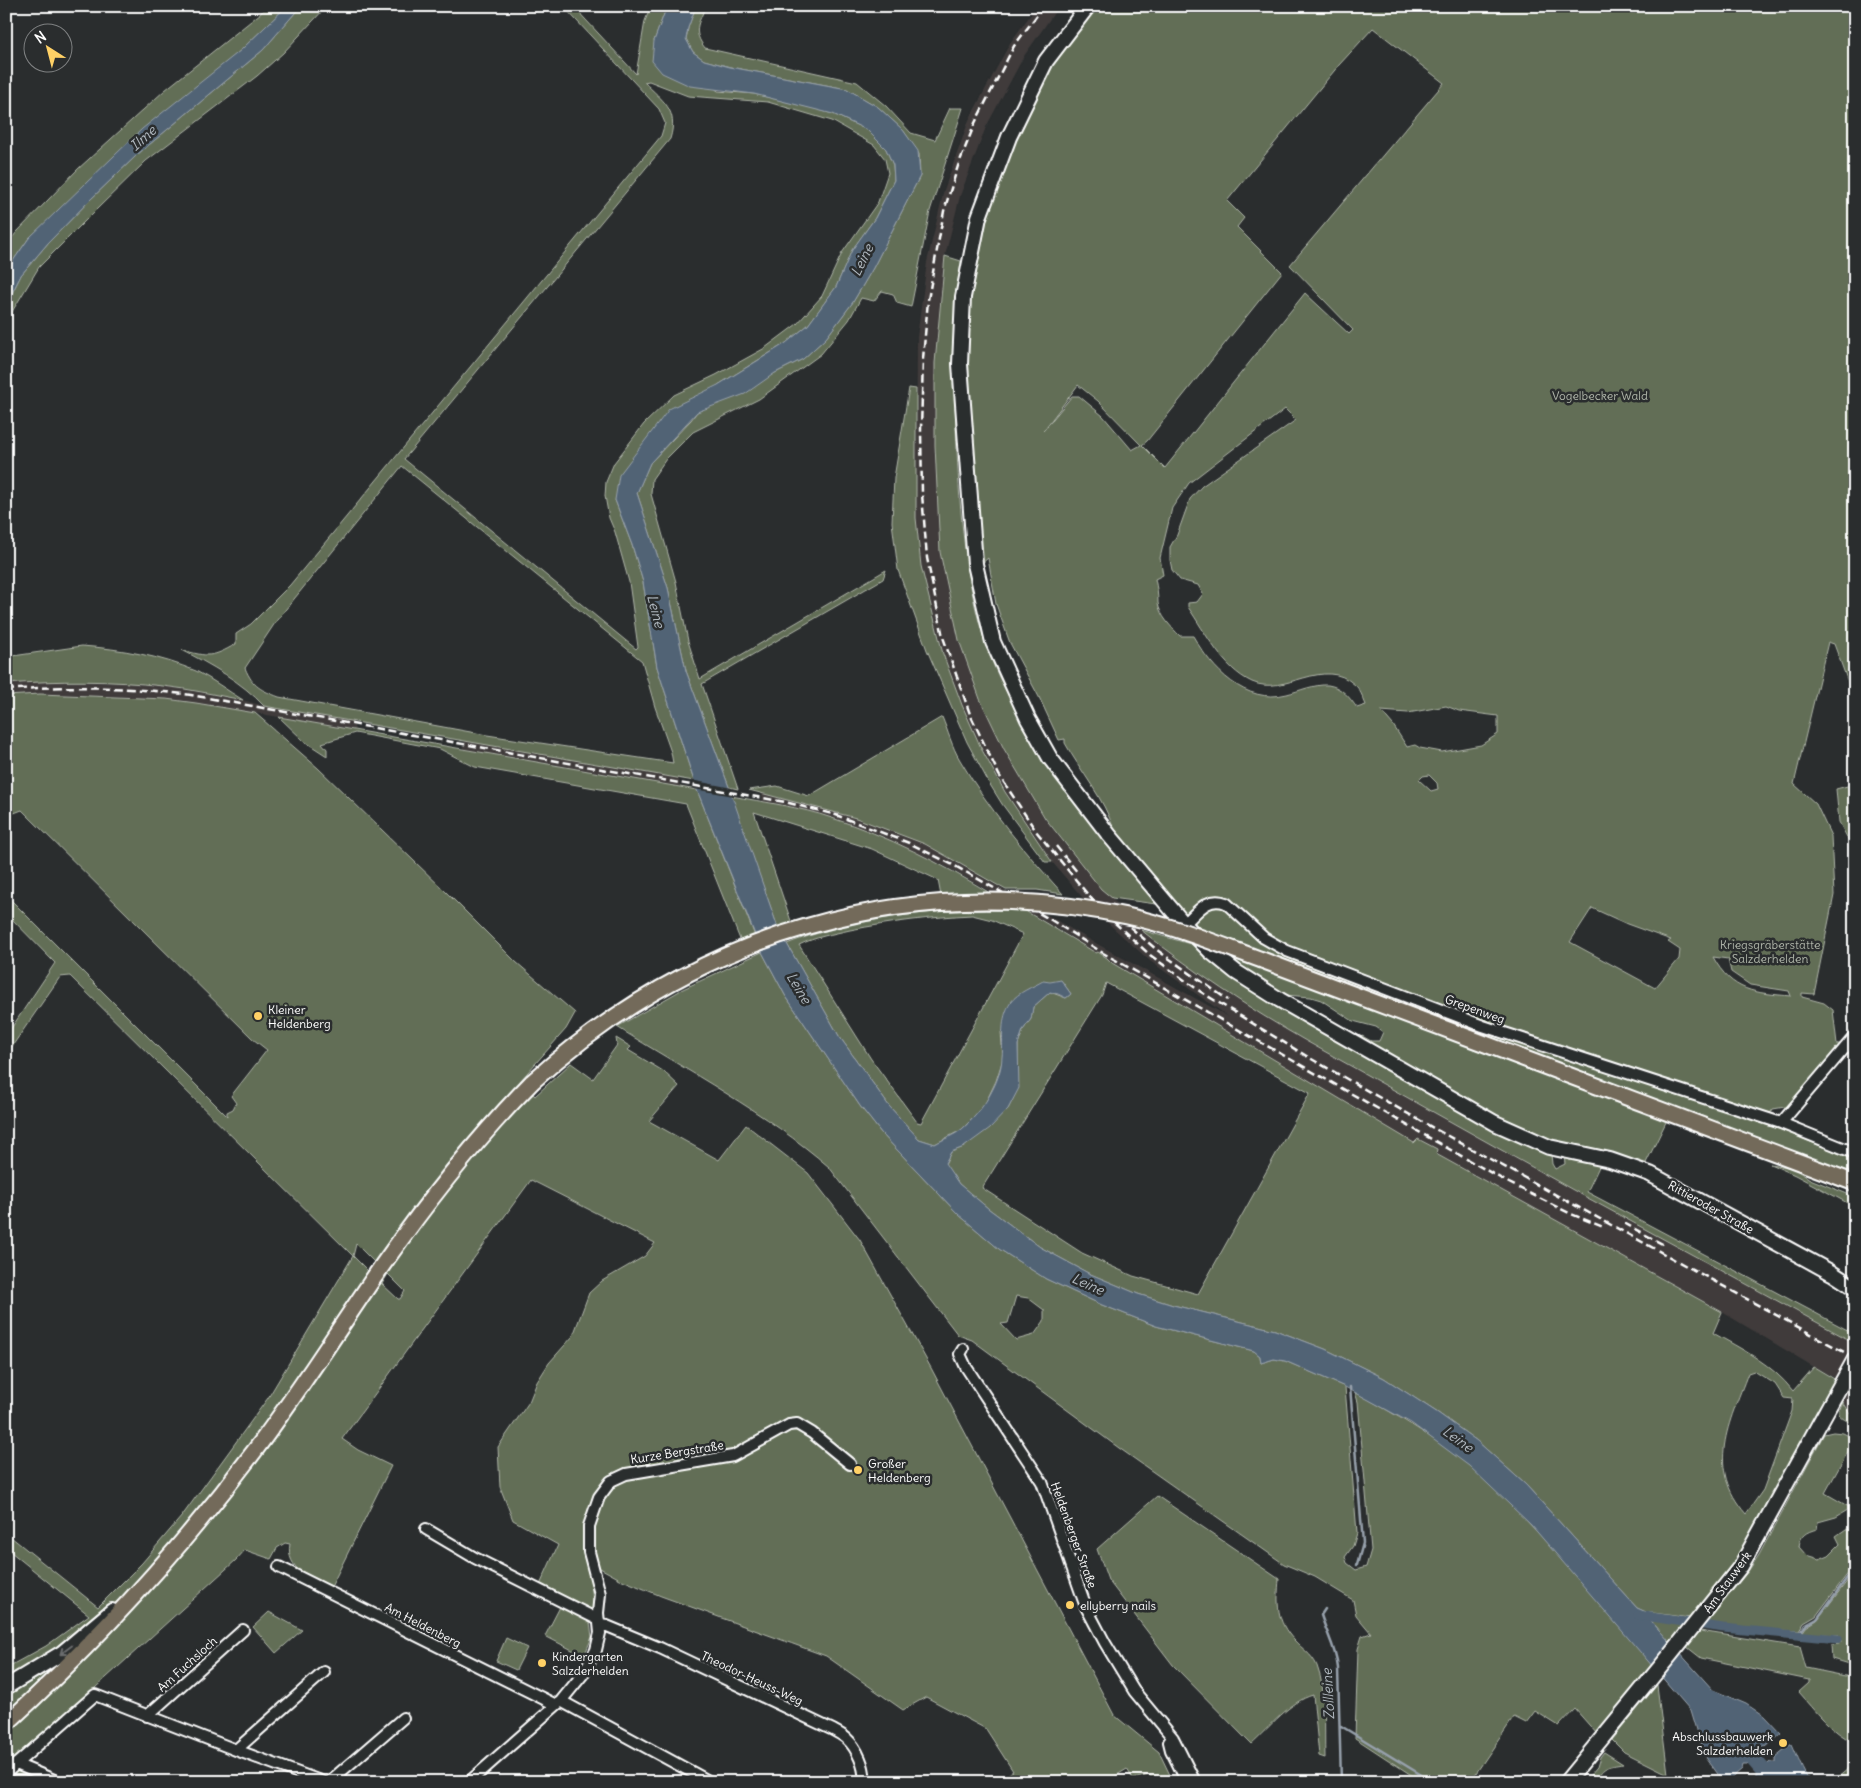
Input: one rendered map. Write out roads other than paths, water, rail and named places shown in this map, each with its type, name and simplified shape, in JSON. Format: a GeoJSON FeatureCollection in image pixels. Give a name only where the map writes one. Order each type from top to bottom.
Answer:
{"type":"FeatureCollection","features":[{"type":"Feature","properties":{"kind":"main road"},"geometry":{"type":"LineString","coordinates":[[6,1724],[73,1662],[133,1599],[200,1520],[257,1448],[385,1262],[453,1170],[490,1126],[532,1082],[576,1044],[623,1010],[664,985],[699,967],[779,935],[833,920],[880,910],[917,905],[973,902],[1030,903],[1078,908],[1156,923],[1262,960],[1855,1183]]}},
{"type":"Feature","properties":{"kind":"street","name":"Rittieroder Straße"},"geometry":{"type":"LineString","coordinates":[[1088,6],[1046,61],[1009,137],[979,217],[963,297],[960,364],[975,564],[993,642],[1028,719],[1050,758],[1108,835],[1184,924],[1222,962],[1280,1000],[1496,1123],[1533,1140],[1564,1151],[1622,1164],[1665,1181],[1832,1273],[1853,1288]]}},
{"type":"Feature","properties":{"kind":"street","name":"Grepenweg"},"geometry":{"type":"LineString","coordinates":[[1184,924],[1206,902],[1218,900],[1226,903],[1264,938],[1287,951],[1483,1026],[1781,1123],[1855,1153]]}},
{"type":"Feature","properties":{"kind":"street"},"geometry":{"type":"LineString","coordinates":[[1781,1123],[1855,1036]]}},
{"type":"Feature","properties":{"kind":"street","name":"Heldenberger Straße"},"geometry":{"type":"LineString","coordinates":[[963,1349],[960,1354],[966,1366],[1042,1482],[1086,1607],[1134,1691],[1173,1738]]}},
{"type":"Feature","properties":{"kind":"street","name":"Am Stauwerk"},"geometry":{"type":"LineString","coordinates":[[1566,1782],[1741,1566],[1855,1359]]}},
{"type":"Feature","properties":{"kind":"street","name":"Kurze Bergstraße"},"geometry":{"type":"LineString","coordinates":[[468,1782],[559,1703],[582,1674],[596,1650],[600,1633],[600,1594],[589,1552],[589,1526],[599,1497],[611,1480],[626,1474],[733,1456],[789,1425],[797,1424],[812,1433],[850,1464]]}},
{"type":"Feature","properties":{"kind":"street"},"geometry":{"type":"LineString","coordinates":[[426,1529],[474,1558],[600,1622]]}},
{"type":"Feature","properties":{"kind":"street","name":"Am Heldenberg"},"geometry":{"type":"LineString","coordinates":[[279,1567],[559,1703]]}},
{"type":"Feature","properties":{"kind":"street"},"geometry":{"type":"LineString","coordinates":[[6,1687],[56,1657],[79,1640],[110,1612],[133,1599]]}},
{"type":"Feature","properties":{"kind":"street","name":"Theodor-Heuss-Weg"},"geometry":{"type":"LineString","coordinates":[[600,1622],[660,1648],[833,1730],[848,1739],[858,1755],[865,1775],[864,1782]]}},
{"type":"Feature","properties":{"kind":"street","name":"Am Fuchsloch"},"geometry":{"type":"LineString","coordinates":[[147,1716],[243,1630]]}},
{"type":"Feature","properties":{"kind":"street"},"geometry":{"type":"LineString","coordinates":[[236,1750],[324,1672]]}},
{"type":"Feature","properties":{"kind":"street"},"geometry":{"type":"LineString","coordinates":[[6,1773],[94,1695],[323,1782]]}},
{"type":"Feature","properties":{"kind":"street"},"geometry":{"type":"LineString","coordinates":[[559,1703],[584,1712],[710,1782]]}},
{"type":"Feature","properties":{"kind":"street"},"geometry":{"type":"LineString","coordinates":[[328,1782],[403,1718]]}},
{"type":"Feature","properties":{"kind":"street"},"geometry":{"type":"LineString","coordinates":[[1187,1782],[1171,1750],[1169,1742],[1173,1738],[1196,1782]]}},
{"type":"Feature","properties":{"kind":"street"},"geometry":{"type":"LineString","coordinates":[[16,1764],[58,1782]]}},
{"type":"Feature","properties":{"kind":"water","name":"Ilme"},"geometry":{"type":"Polygon","coordinates":[[[287,6],[301,6],[263,50],[138,154],[91,199],[48,243],[21,275],[6,305],[6,271],[29,238],[142,129],[241,50],[287,6]]]}},
{"type":"Feature","properties":{"kind":"water"},"geometry":{"type":"Polygon","coordinates":[[[667,6],[696,6],[686,39],[693,52],[704,60],[730,67],[847,89],[878,107],[903,130],[918,151],[920,176],[873,268],[853,302],[826,338],[803,359],[775,373],[745,394],[697,412],[650,463],[637,493],[668,588],[686,671],[778,928],[839,1036],[889,1106],[919,1139],[935,1144],[962,1129],[976,1115],[989,1097],[1001,1067],[1003,1022],[1007,1009],[1014,998],[1043,981],[1061,980],[1071,994],[1066,998],[1050,992],[1033,1007],[1031,1019],[1023,1030],[1018,1045],[1019,1088],[1008,1109],[990,1128],[964,1147],[951,1152],[945,1163],[959,1184],[1040,1247],[1088,1273],[1138,1294],[1173,1305],[1275,1330],[1325,1349],[1384,1378],[1477,1441],[1526,1485],[1637,1608],[1646,1612],[1651,1621],[1713,1690],[1746,1704],[1764,1716],[1781,1734],[1766,1747],[1762,1747],[1762,1751],[1747,1765],[1743,1765],[1742,1769],[1728,1781],[1723,1781],[1707,1759],[1690,1710],[1531,1525],[1469,1466],[1411,1423],[1345,1387],[1285,1361],[1274,1359],[1261,1363],[1260,1356],[1254,1351],[1156,1326],[1102,1305],[1046,1279],[999,1249],[958,1214],[882,1134],[860,1106],[785,995],[762,952],[697,790],[657,667],[643,582],[632,545],[615,500],[619,475],[669,409],[718,385],[786,343],[808,325],[836,287],[852,250],[875,218],[894,180],[893,165],[886,149],[867,130],[833,114],[754,94],[690,86],[662,73],[652,61],[654,41],[667,6]]]}},
{"type":"Feature","properties":{"kind":"water"},"geometry":{"type":"Polygon","coordinates":[[[1792,1745],[1810,1782],[1748,1782],[1756,1780],[1756,1775],[1770,1762],[1775,1762],[1775,1757],[1792,1745]]]}},
{"type":"Feature","properties":{"kind":"waterway"},"geometry":{"type":"LineString","coordinates":[[1350,1387],[1363,1543],[1357,1565]]}},
{"type":"Feature","properties":{"kind":"waterway"},"geometry":{"type":"LineString","coordinates":[[1797,1636],[1806,1625],[1817,1619],[1855,1567]]}},
{"type":"Feature","properties":{"kind":"waterway","name":"Zollleine"},"geometry":{"type":"LineString","coordinates":[[1325,1609],[1321,1615],[1338,1668],[1341,1782]]}},
{"type":"Feature","properties":{"kind":"waterway"},"geometry":{"type":"LineString","coordinates":[[1638,1615],[1723,1628],[1838,1639]]}},
{"type":"Feature","properties":{"kind":"waterway"},"geometry":{"type":"LineString","coordinates":[[1341,1726],[1433,1782]]}},
{"type":"Feature","properties":{"kind":"waterway","name":"Leine"},"geometry":{"type":"LineString","coordinates":[[1739,1742],[1773,1782]]}},
{"type":"Feature","properties":{"kind":"railway"},"geometry":{"type":"LineString","coordinates":[[1044,6],[1014,46],[975,123],[958,166],[944,211],[928,300],[923,359],[922,494],[927,558],[943,637],[970,714],[999,775],[1036,831],[1089,896],[1150,955],[1201,992],[1308,1057],[1435,1129],[1855,1358]]}},
{"type":"Feature","properties":{"kind":"railway"},"geometry":{"type":"LineString","coordinates":[[6,690],[99,688],[191,695],[785,802],[836,815],[909,843],[955,866],[1051,920],[1103,953],[1509,1183],[1569,1213],[1603,1227]]}},
{"type":"Feature","properties":{"kind":"railway"},"geometry":{"type":"LineString","coordinates":[[1056,846],[1078,873]]}},
{"type":"Feature","properties":{"kind":"railway"},"geometry":{"type":"LineString","coordinates":[[1130,927],[1157,950],[1228,1000]]}},
{"type":"Feature","properties":{"kind":"railway"},"geometry":{"type":"LineString","coordinates":[[1624,1223],[1664,1245]]}},
{"type":"Feature","properties":{"kind":"place","name":"Kleiner Heldenberg"},"geometry":{"type":"Point","coordinates":[258,1016]}},
{"type":"Feature","properties":{"kind":"place","name":"Großer Heldenberg"},"geometry":{"type":"Point","coordinates":[858,1470]}},
{"type":"Feature","properties":{"kind":"place","name":"ellyberry nails"},"geometry":{"type":"Point","coordinates":[1070,1605]}},
{"type":"Feature","properties":{"kind":"place","name":"Kindergarten Salzderhelden"},"geometry":{"type":"Point","coordinates":[542,1663]}},
{"type":"Feature","properties":{"kind":"place","name":"Abschlussbauwerk Salzderhelden"},"geometry":{"type":"Point","coordinates":[1783,1743]}},
{"type":"Feature","properties":{"kind":"park label","name":"Vogelbecker Wald"},"geometry":{"type":"Point","coordinates":[1600,395]}},
{"type":"Feature","properties":{"kind":"park label","name":"Kriegsgräberstätte Salzderhelden"},"geometry":{"type":"Point","coordinates":[1770,951]}}]}
